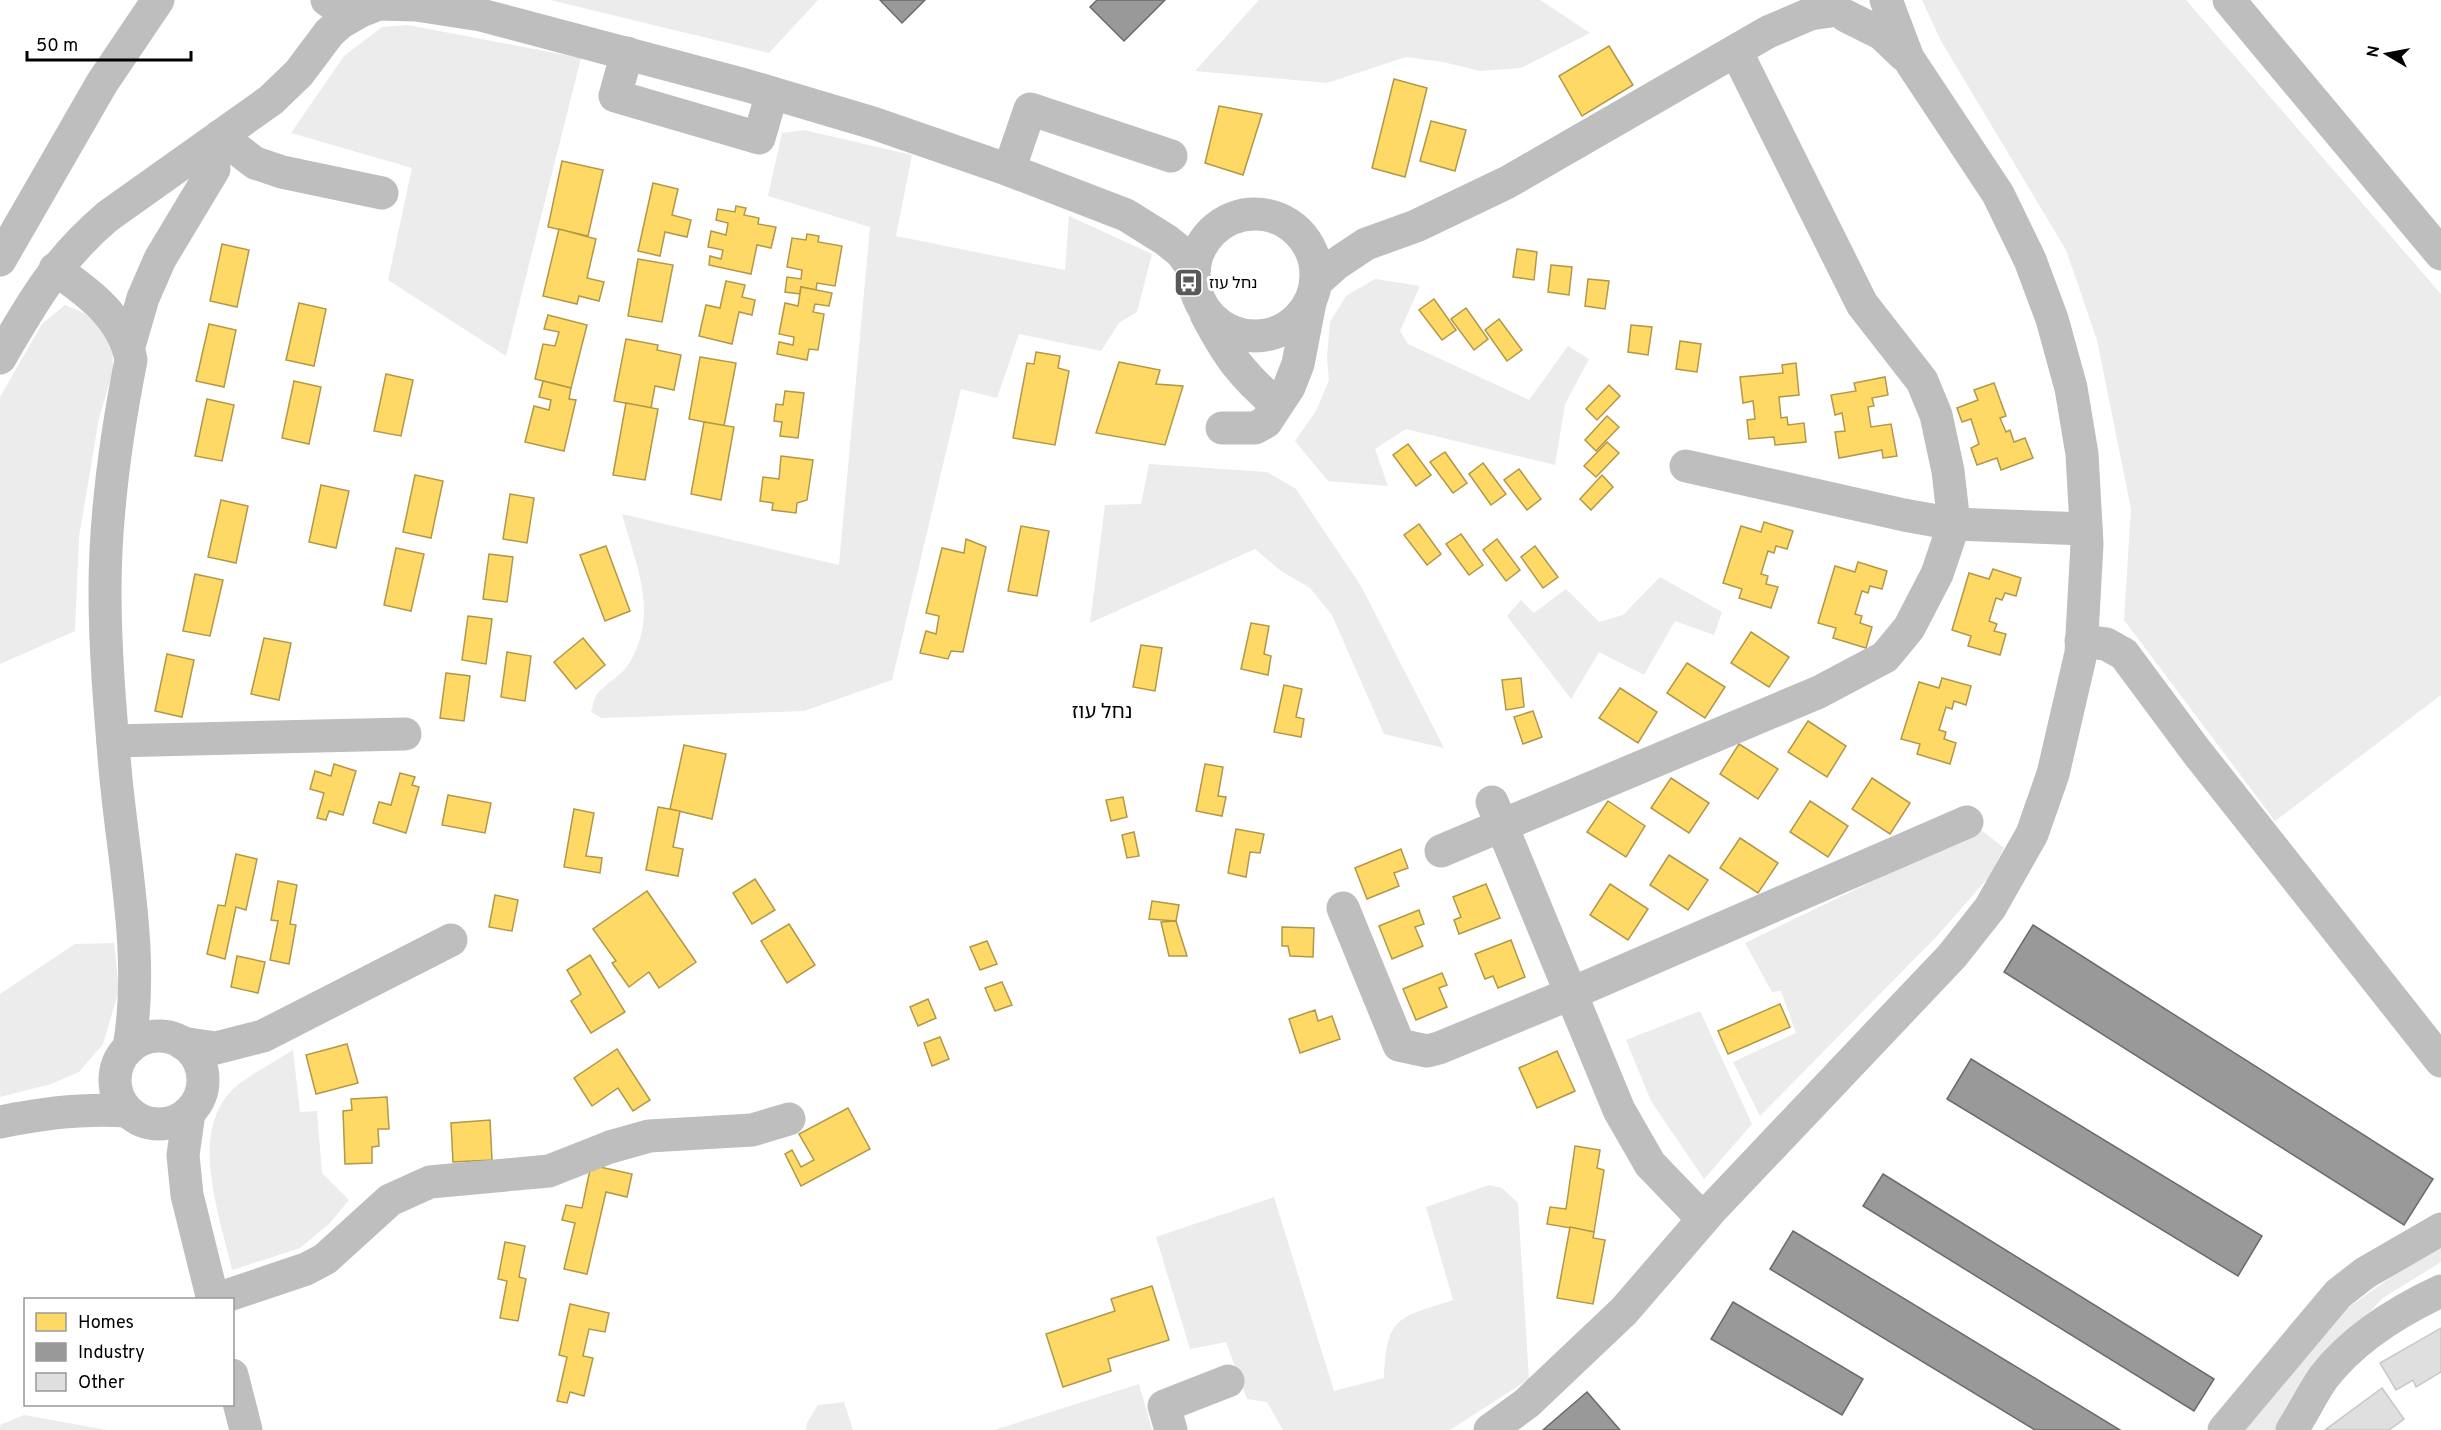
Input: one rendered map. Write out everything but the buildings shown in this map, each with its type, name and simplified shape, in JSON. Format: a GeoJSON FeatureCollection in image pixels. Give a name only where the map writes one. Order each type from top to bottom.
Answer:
{"type":"FeatureCollection","features":[{"type":"Feature","properties":{"kind":"street"},"geometry":{"type":"LineString","coordinates":[[0,260],[102,83],[158,0]]}},
{"type":"Feature","properties":{"kind":"street"},"geometry":{"type":"LineString","coordinates":[[311,55],[320,0]]}},
{"type":"Feature","properties":{"kind":"street"},"geometry":{"type":"LineString","coordinates":[[327,0],[343,9],[373,5],[416,5],[481,15],[627,53],[873,123],[1009,170],[1126,215],[1181,252],[1194,270]]}},
{"type":"Feature","properties":{"kind":"street"},"geometry":{"type":"LineString","coordinates":[[448,0],[481,15]]}},
{"type":"Feature","properties":{"kind":"street"},"geometry":{"type":"LineString","coordinates":[[1768,32],[1797,0]]}},
{"type":"Feature","properties":{"kind":"street"},"geometry":{"type":"LineString","coordinates":[[1201,304],[1210,317],[1232,332],[1245,336],[1265,335],[1285,329],[1296,321],[1313,292],[1336,264],[1366,244],[1426,222],[1508,182],[1768,32],[1810,14],[1832,9],[1869,11],[1880,0]]}},
{"type":"Feature","properties":{"kind":"street"},"geometry":{"type":"LineString","coordinates":[[1490,1430],[1527,1402],[1624,1311],[1703,1219],[1952,956],[1990,908],[2032,834],[2053,774],[2081,641],[2086,529],[2082,454],[2073,399],[2049,309],[2030,260],[1998,194],[1908,58],[1886,0]]}},
{"type":"Feature","properties":{"kind":"street"},"geometry":{"type":"LineString","coordinates":[[2229,0],[2441,254]]}},
{"type":"Feature","properties":{"kind":"street"},"geometry":{"type":"LineString","coordinates":[[0,358],[55,269],[68,253],[108,216],[286,87],[340,23],[373,5]]}},
{"type":"Feature","properties":{"kind":"street"},"geometry":{"type":"LineString","coordinates":[[1832,9],[1882,34],[1908,58]]}},
{"type":"Feature","properties":{"kind":"street"},"geometry":{"type":"LineString","coordinates":[[1442,851],[1496,814],[1819,692],[1885,657],[1909,628],[1937,574],[1954,524],[1948,471],[1936,415],[1922,381],[1862,304],[1736,51]]}},
{"type":"Feature","properties":{"kind":"street"},"geometry":{"type":"LineString","coordinates":[[627,53],[615,96],[759,138],[772,93]]}},
{"type":"Feature","properties":{"kind":"street"},"geometry":{"type":"LineString","coordinates":[[1009,170],[1030,108],[1170,156]]}},
{"type":"Feature","properties":{"kind":"street"},"geometry":{"type":"LineString","coordinates":[[220,136],[255,163],[282,172],[382,193]]}},
{"type":"Feature","properties":{"kind":"street"},"geometry":{"type":"LineString","coordinates":[[129,346],[142,298],[160,259],[214,169]]}},
{"type":"Feature","properties":{"kind":"street"},"geometry":{"type":"LineString","coordinates":[[1126,215],[1177,224],[1220,224],[1248,213],[1263,213],[1291,224],[1302,234],[1314,257],[1313,292],[1298,364],[1284,393],[1266,422],[1255,428],[1222,428]]}},
{"type":"Feature","properties":{"kind":"street"},"geometry":{"type":"LineString","coordinates":[[1220,224],[1200,246],[1194,270],[1195,291],[1228,355],[1245,378],[1284,393]]}},
{"type":"Feature","properties":{"kind":"street"},"geometry":{"type":"LineString","coordinates":[[1302,234],[1322,242],[1366,244]]}},
{"type":"Feature","properties":{"kind":"street"},"geometry":{"type":"LineString","coordinates":[[55,269],[98,302],[117,323],[129,346],[131,360],[114,463],[106,543],[105,591],[113,741],[132,926],[135,994],[116,1090],[133,1115],[167,1156],[187,1196]]}},
{"type":"Feature","properties":{"kind":"street"},"geometry":{"type":"LineString","coordinates":[[1265,335],[1283,358],[1284,393]]}},
{"type":"Feature","properties":{"kind":"street"},"geometry":{"type":"LineString","coordinates":[[1686,466],[1904,516],[1954,524],[2086,529]]}},
{"type":"Feature","properties":{"kind":"street"},"geometry":{"type":"LineString","coordinates":[[2081,641],[2106,644],[2124,654],[2441,1061]]}},
{"type":"Feature","properties":{"kind":"street"},"geometry":{"type":"LineString","coordinates":[[113,741],[405,734]]}},
{"type":"Feature","properties":{"kind":"street"},"geometry":{"type":"LineString","coordinates":[[1496,814],[1569,994],[1636,1144],[1650,1164],[1703,1219]]}},
{"type":"Feature","properties":{"kind":"street"},"geometry":{"type":"LineString","coordinates":[[1343,908],[1399,1045],[1427,1051],[1569,994],[1967,822]]}},
{"type":"Feature","properties":{"kind":"street"},"geometry":{"type":"LineString","coordinates":[[132,926],[156,1016],[177,1041],[198,1060],[202,1070],[183,1155],[187,1196],[214,1298]]}},
{"type":"Feature","properties":{"kind":"street"},"geometry":{"type":"LineString","coordinates":[[0,1122],[83,1109],[133,1115],[160,1125],[180,1119],[219,1070],[263,1036],[452,940]]}},
{"type":"Feature","properties":{"kind":"street"},"geometry":{"type":"LineString","coordinates":[[41,1114],[98,1083],[123,1058],[149,1038],[216,1048],[263,1036]]}},
{"type":"Feature","properties":{"kind":"street"},"geometry":{"type":"LineString","coordinates":[[217,1298],[306,1269],[325,1259],[390,1200],[430,1182],[549,1171],[610,1147],[650,1136],[752,1130],[789,1119]]}},
{"type":"Feature","properties":{"kind":"street"},"geometry":{"type":"LineString","coordinates":[[2224,1430],[2338,1294],[2365,1273],[2441,1229]]}},
{"type":"Feature","properties":{"kind":"street"},"geometry":{"type":"LineString","coordinates":[[2292,1430],[2323,1378],[2346,1352],[2367,1335],[2441,1291]]}},
{"type":"Feature","properties":{"kind":"street"},"geometry":{"type":"LineString","coordinates":[[1171,1430],[1164,1406],[1228,1381]]}},
{"type":"Feature","properties":{"kind":"street"},"geometry":{"type":"LineString","coordinates":[[234,1383],[246,1430]]}},
{"type":"Feature","properties":{"kind":"shaded area"},"geometry":{"type":"Polygon","coordinates":[[[550,0],[818,0],[769,53],[550,0]]]}},
{"type":"Feature","properties":{"kind":"shaded area"},"geometry":{"type":"Polygon","coordinates":[[[1259,0],[1540,0],[1590,33],[1521,68],[1480,71],[1443,62],[1406,57],[1327,83],[1195,71],[1259,0]]]}},
{"type":"Feature","properties":{"kind":"shaded area"},"geometry":{"type":"Polygon","coordinates":[[[1922,0],[2186,0],[2441,294],[2441,695],[2275,821],[2124,620],[2131,509],[2097,340],[2066,250],[1941,41],[1922,0]]]}},
{"type":"Feature","properties":{"kind":"shaded area"},"geometry":{"type":"Polygon","coordinates":[[[408,25],[581,58],[506,356],[388,280],[412,168],[291,133],[344,56],[382,27],[408,25]]]}},
{"type":"Feature","properties":{"kind":"shaded area"},"geometry":{"type":"Polygon","coordinates":[[[804,130],[912,155],[896,236],[1065,270],[1069,216],[1152,254],[1137,312],[1119,323],[1101,351],[1019,334],[997,398],[961,389],[892,680],[804,711],[601,718],[591,712],[596,696],[630,662],[639,643],[643,625],[642,588],[622,514],[839,565],[870,227],[768,196],[782,133],[804,130]]]}},
{"type":"Feature","properties":{"kind":"shaded area"},"geometry":{"type":"Polygon","coordinates":[[[1375,279],[1420,286],[1400,331],[1408,344],[1529,400],[1568,346],[1589,359],[1565,404],[1555,465],[1406,429],[1375,449],[1388,486],[1328,481],[1295,441],[1316,411],[1329,380],[1327,357],[1330,322],[1346,296],[1375,279]]]}},
{"type":"Feature","properties":{"kind":"shaded area"},"geometry":{"type":"Polygon","coordinates":[[[65,305],[84,313],[112,339],[113,371],[99,418],[79,537],[75,631],[0,664],[0,397],[42,324],[65,305]]]}},
{"type":"Feature","properties":{"kind":"shaded area"},"geometry":{"type":"Polygon","coordinates":[[[1149,464],[1267,472],[1296,489],[1361,586],[1444,748],[1384,734],[1332,615],[1310,588],[1281,571],[1255,549],[1090,623],[1105,505],[1141,504],[1149,464]]]}},
{"type":"Feature","properties":{"kind":"shaded area"},"geometry":{"type":"Polygon","coordinates":[[[1660,577],[1722,612],[1714,635],[1675,621],[1644,675],[1599,652],[1571,699],[1507,616],[1521,600],[1534,613],[1566,589],[1599,622],[1623,615],[1660,577]]]}},
{"type":"Feature","properties":{"kind":"shaded area"},"geometry":{"type":"Polygon","coordinates":[[[1980,829],[2004,848],[1989,877],[1937,936],[1760,1116],[1733,1062],[1796,1033],[1781,991],[1772,992],[1745,943],[1980,829]]]}},
{"type":"Feature","properties":{"kind":"shaded area"},"geometry":{"type":"Polygon","coordinates":[[[114,943],[119,990],[103,1044],[79,1072],[51,1084],[0,1097],[0,994],[75,944],[114,943]]]}},
{"type":"Feature","properties":{"kind":"shaded area"},"geometry":{"type":"Polygon","coordinates":[[[1700,1011],[1752,1124],[1704,1179],[1651,1101],[1626,1040],[1700,1011]]]}},
{"type":"Feature","properties":{"kind":"shaded area"},"geometry":{"type":"Polygon","coordinates":[[[293,1050],[300,1112],[317,1111],[322,1173],[349,1200],[330,1223],[300,1248],[232,1270],[211,1172],[210,1147],[213,1123],[223,1102],[239,1084],[293,1050]]]}},
{"type":"Feature","properties":{"kind":"shaded area"},"geometry":{"type":"Polygon","coordinates":[[[1489,1185],[1502,1188],[1518,1203],[1529,1379],[1450,1430],[1283,1430],[1267,1402],[1247,1399],[1226,1342],[1190,1349],[1156,1237],[1274,1197],[1334,1391],[1384,1378],[1388,1342],[1399,1322],[1419,1311],[1453,1300],[1426,1207],[1489,1185]]]}},
{"type":"Feature","properties":{"kind":"shaded area"},"geometry":{"type":"Polygon","coordinates":[[[2441,1242],[2441,1262],[2383,1298],[2320,1366],[2279,1430],[2245,1430],[2339,1314],[2441,1242]]]}},
{"type":"Feature","properties":{"kind":"shaded area"},"geometry":{"type":"Polygon","coordinates":[[[1139,1384],[1152,1430],[994,1430],[1139,1384]]]}},
{"type":"Feature","properties":{"kind":"shaded area"},"geometry":{"type":"Polygon","coordinates":[[[844,1402],[853,1430],[806,1430],[807,1423],[818,1405],[844,1402]]]}},
{"type":"Feature","properties":{"kind":"shaded area"},"geometry":{"type":"Polygon","coordinates":[[[24,1415],[107,1430],[0,1430],[0,1425],[24,1415]]]}},
{"type":"Feature","properties":{"kind":"place","name":"נחל עוז"},"geometry":{"type":"Point","coordinates":[1188,282]}},
{"type":"Feature","properties":{"kind":"district","name":"נחל עוז"},"geometry":{"type":"Point","coordinates":[1102,711]}}]}
